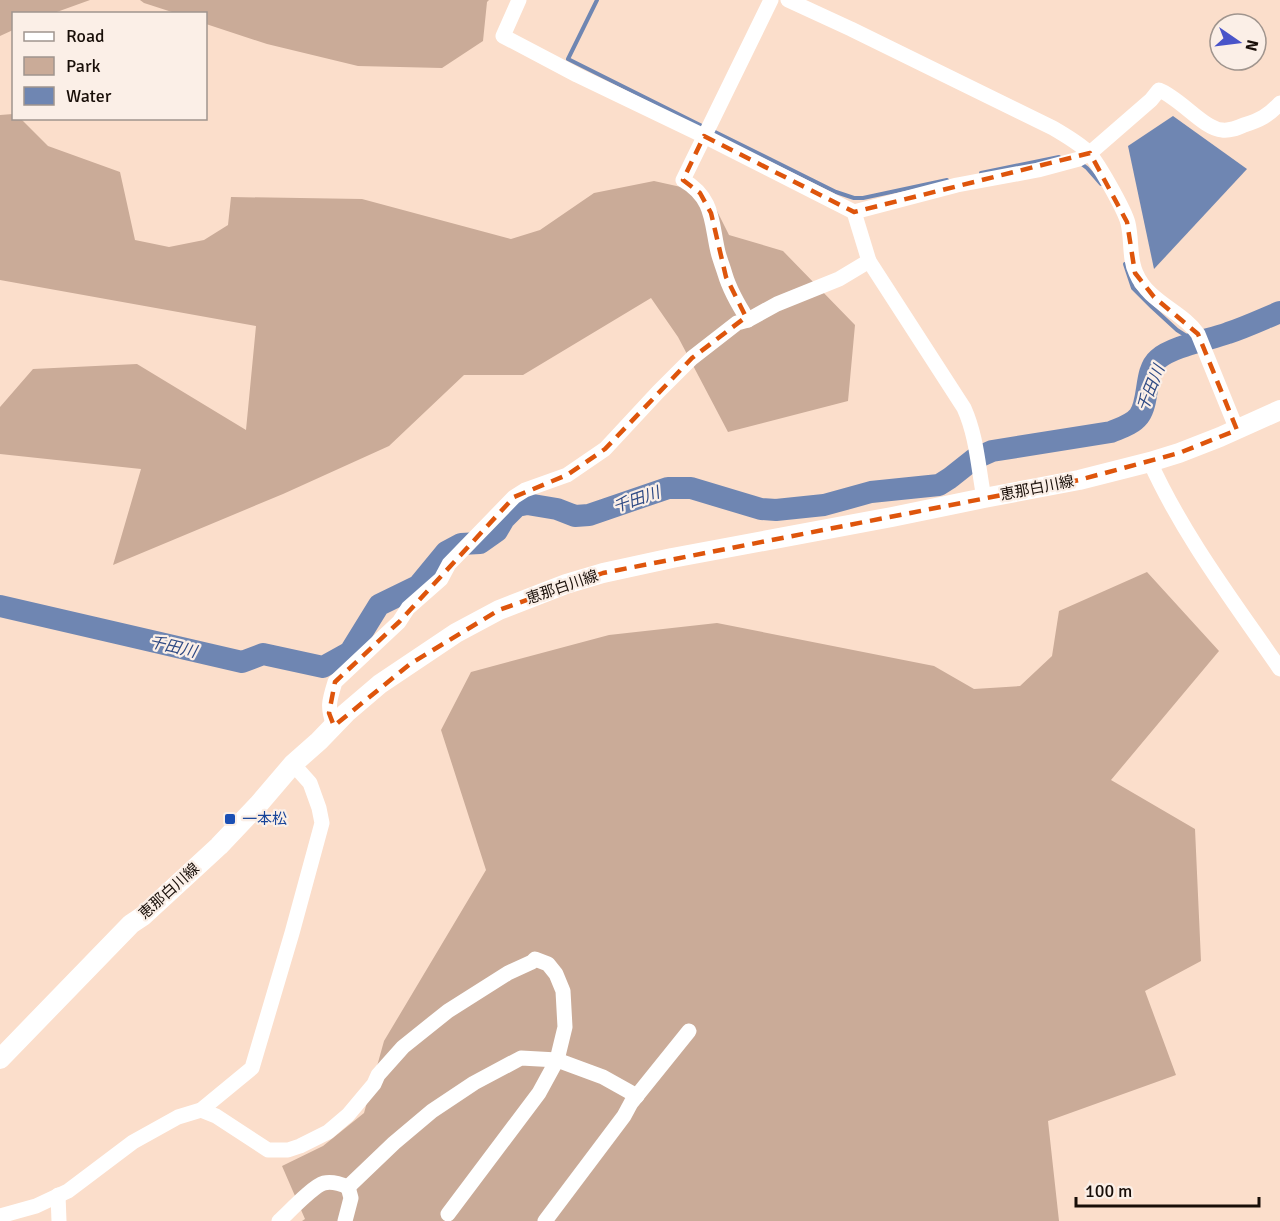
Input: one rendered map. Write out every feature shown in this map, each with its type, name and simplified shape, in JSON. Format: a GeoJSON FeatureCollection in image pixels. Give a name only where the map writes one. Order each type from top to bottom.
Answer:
{"type":"FeatureCollection","features":[{"type":"Feature","properties":{"kind":"main road","name":"恵那白川線"},"geometry":{"type":"LineString","coordinates":[[0,1059],[131,924],[143,916],[219,846],[293,765],[346,713],[380,684],[456,633],[499,610],[566,584],[603,573],[1079,480],[1150,462],[1237,430],[1280,410]]}},
{"type":"Feature","properties":{"kind":"street"},"geometry":{"type":"LineString","coordinates":[[519,0],[503,36],[854,212],[957,185],[1038,170],[1079,159],[1090,153],[1151,100],[1159,90],[1178,100],[1211,128],[1220,130],[1229,130],[1255,122],[1270,114],[1280,104]]}},
{"type":"Feature","properties":{"kind":"street"},"geometry":{"type":"LineString","coordinates":[[748,320],[726,277],[718,252],[711,213],[700,194],[683,180],[771,0]]}},
{"type":"Feature","properties":{"kind":"street"},"geometry":{"type":"LineString","coordinates":[[788,0],[1053,128],[1090,153],[1121,207],[1127,222],[1135,273],[1154,297],[1192,325],[1201,340],[1237,430]]}},
{"type":"Feature","properties":{"kind":"street"},"geometry":{"type":"LineString","coordinates":[[854,212],[869,261],[964,408],[976,446],[984,498]]}},
{"type":"Feature","properties":{"kind":"street"},"geometry":{"type":"LineString","coordinates":[[334,726],[329,713],[335,682],[399,622],[408,608],[441,579],[458,553],[514,497],[525,490],[567,475],[605,449],[692,358],[737,323],[839,279],[869,261]]}},
{"type":"Feature","properties":{"kind":"street"},"geometry":{"type":"LineString","coordinates":[[1150,462],[1162,489],[1204,559],[1280,669]]}},
{"type":"Feature","properties":{"kind":"street"},"geometry":{"type":"LineString","coordinates":[[0,1216],[36,1206],[68,1191],[133,1142],[178,1117],[201,1110],[252,1068],[322,823],[310,783],[293,765]]}},
{"type":"Feature","properties":{"kind":"street"},"geometry":{"type":"LineString","coordinates":[[201,1110],[216,1116],[268,1150],[288,1150],[300,1146],[328,1132],[348,1115],[378,1075],[403,1047],[448,1011],[508,973],[535,959],[548,964],[556,974],[563,991],[565,1027],[557,1060],[539,1093],[448,1214]]}},
{"type":"Feature","properties":{"kind":"street"},"geometry":{"type":"LineString","coordinates":[[545,1221],[637,1096],[689,1031]]}},
{"type":"Feature","properties":{"kind":"street"},"geometry":{"type":"LineString","coordinates":[[348,1187],[432,1111],[474,1083],[521,1058],[557,1060],[603,1077],[637,1096]]}},
{"type":"Feature","properties":{"kind":"street"},"geometry":{"type":"LineString","coordinates":[[279,1221],[318,1186],[326,1182],[348,1187]]}},
{"type":"Feature","properties":{"kind":"street"},"geometry":{"type":"LineString","coordinates":[[345,1221],[351,1197],[348,1187]]}},
{"type":"Feature","properties":{"kind":"street"},"geometry":{"type":"LineString","coordinates":[[58,1195],[59,1221]]}},
{"type":"Feature","properties":{"kind":"highlighted area"},"geometry":{"type":"Polygon","coordinates":[[[704,136],[854,212],[1090,153],[1127,222],[1135,273],[1154,297],[1198,334],[1237,430],[1179,453],[1079,480],[603,573],[499,610],[410,664],[334,726],[329,713],[335,682],[399,622],[514,497],[567,475],[605,449],[692,358],[746,317],[726,277],[711,213],[700,193],[683,180],[704,136]]]}},
{"type":"Feature","properties":{"kind":"green space"},"geometry":{"type":"Polygon","coordinates":[[[0,0],[90,0],[57,12],[12,12],[12,30],[0,36],[0,0]]]}},
{"type":"Feature","properties":{"kind":"green space"},"geometry":{"type":"Polygon","coordinates":[[[140,0],[489,0],[483,41],[442,68],[358,66],[267,44],[207,24],[207,12],[172,12],[140,0]]]}},
{"type":"Feature","properties":{"kind":"green space"},"geometry":{"type":"Polygon","coordinates":[[[12,114],[12,120],[22,120],[48,146],[120,172],[135,240],[169,247],[204,240],[228,225],[231,197],[362,199],[511,239],[540,230],[594,193],[654,181],[708,193],[729,235],[783,251],[855,325],[848,401],[728,432],[678,337],[651,298],[523,375],[464,375],[389,446],[283,494],[113,565],[141,469],[0,454],[0,407],[33,369],[137,364],[246,430],[256,326],[0,280],[0,115],[12,114]]]}},
{"type":"Feature","properties":{"kind":"green space"},"geometry":{"type":"Polygon","coordinates":[[[1147,572],[1219,651],[1111,780],[1195,829],[1201,961],[1145,991],[1176,1075],[1048,1121],[1059,1221],[302,1221],[305,1219],[282,1166],[323,1146],[364,1113],[384,1041],[486,870],[441,730],[471,672],[609,635],[717,623],[934,666],[974,689],[1020,686],[1052,656],[1059,611],[1147,572]]]}},
{"type":"Feature","properties":{"kind":"water"},"geometry":{"type":"Polygon","coordinates":[[[1173,116],[1247,169],[1154,269],[1128,146],[1173,116]]]}},
{"type":"Feature","properties":{"kind":"waterway"},"geometry":{"type":"LineString","coordinates":[[597,0],[568,59],[704,127]]}},
{"type":"Feature","properties":{"kind":"waterway"},"geometry":{"type":"LineString","coordinates":[[711,130],[836,192],[854,198],[947,180]]}},
{"type":"Feature","properties":{"kind":"waterway"},"geometry":{"type":"LineString","coordinates":[[981,173],[1059,157]]}},
{"type":"Feature","properties":{"kind":"waterway"},"geometry":{"type":"LineString","coordinates":[[1079,162],[1101,184]]}},
{"type":"Feature","properties":{"kind":"waterway"},"geometry":{"type":"LineString","coordinates":[[1125,264],[1133,288],[1193,344]]}},
{"type":"Feature","properties":{"kind":"waterway","name":"千田川"},"geometry":{"type":"LineString","coordinates":[[0,606],[242,662],[263,654],[323,667],[350,652],[379,605],[418,586],[446,552],[461,544],[480,543],[497,531],[504,519],[517,506],[527,504],[557,509],[575,516],[589,515],[668,488],[691,488],[761,509],[776,510],[824,505],[871,492],[939,485],[974,459],[992,451],[1111,432],[1126,426],[1136,419],[1142,410],[1151,371],[1158,359],[1182,347],[1235,331],[1280,312]]}},
{"type":"Feature","properties":{"kind":"place","name":"一本松"},"geometry":{"type":"Point","coordinates":[230,819]}}]}
